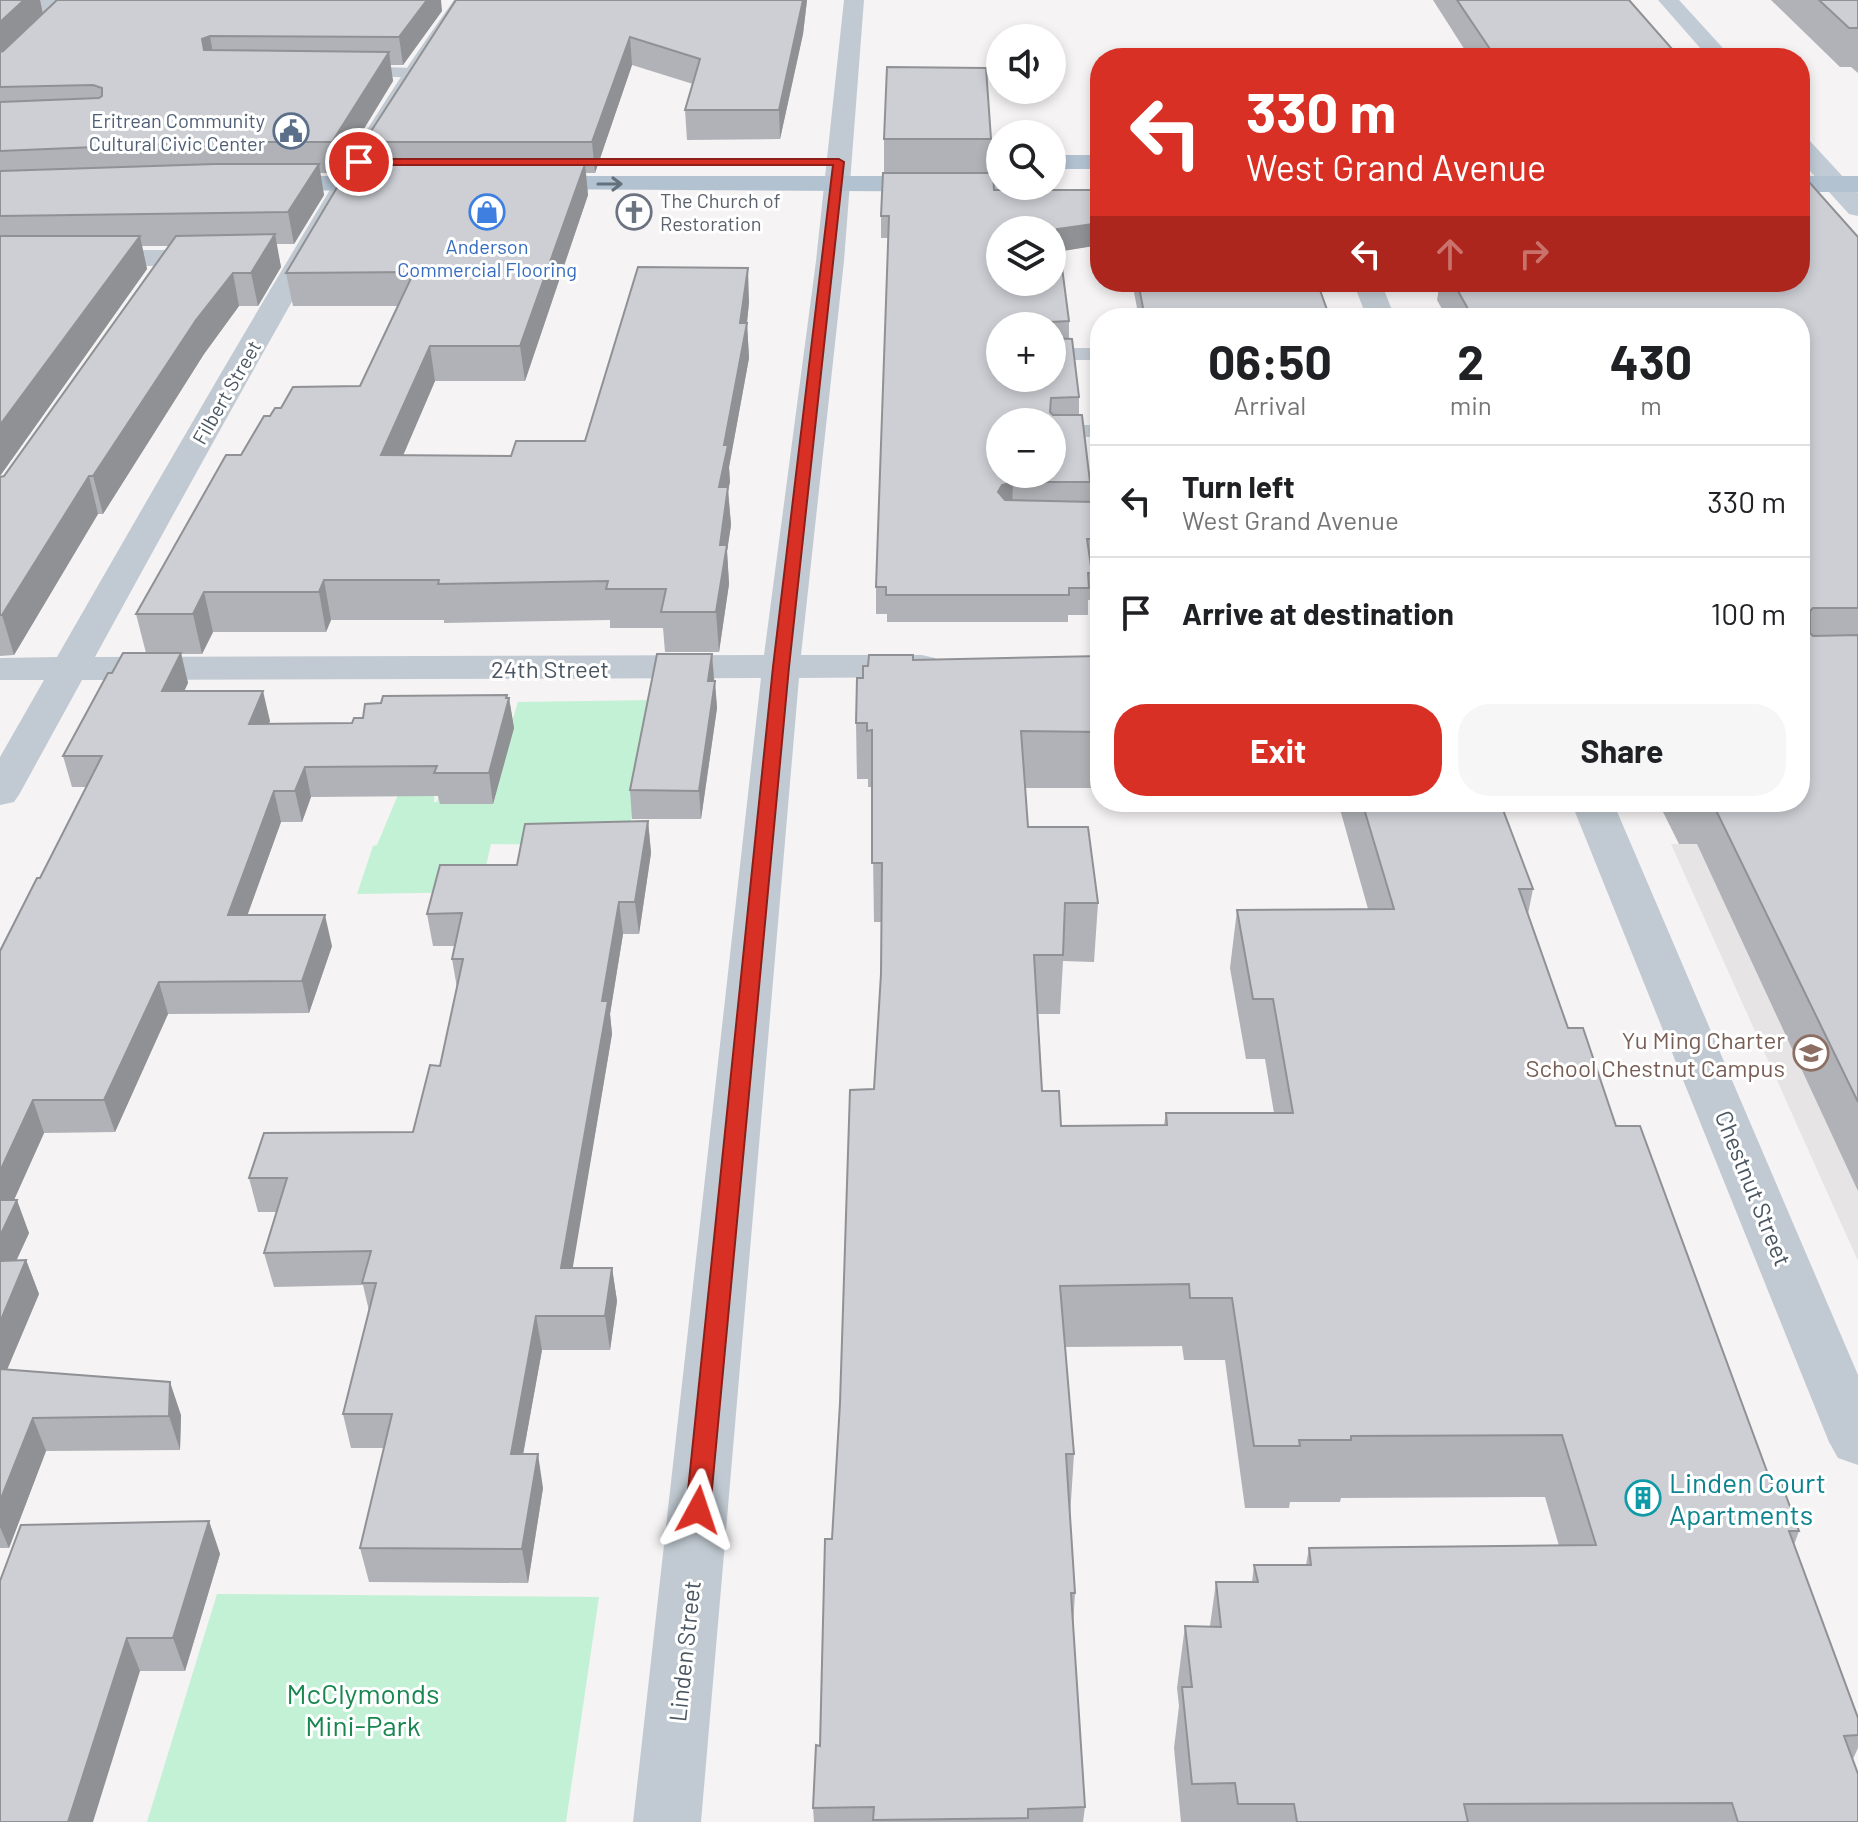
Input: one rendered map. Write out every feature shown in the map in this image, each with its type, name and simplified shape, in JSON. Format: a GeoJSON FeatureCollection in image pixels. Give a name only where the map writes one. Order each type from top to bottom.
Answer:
{"type":"FeatureCollection","features":[{"type":"Feature","properties":{"kind":"main road"},"geometry":{"type":"LineString","coordinates":[[1668,0],[1712,48]]}},
{"type":"Feature","properties":{"kind":"main road"},"geometry":{"type":"LineString","coordinates":[[1810,157],[1858,162]]}},
{"type":"Feature","properties":{"kind":"main road"},"geometry":{"type":"LineString","coordinates":[[1810,159],[1847,184],[1858,208]]}},
{"type":"Feature","properties":{"kind":"main road"},"geometry":{"type":"LineString","coordinates":[[258,162],[429,184]]}},
{"type":"Feature","properties":{"kind":"main road"},"geometry":{"type":"LineString","coordinates":[[237,184],[353,173],[410,162]]}},
{"type":"Feature","properties":{"kind":"main road"},"geometry":{"type":"LineString","coordinates":[[1066,162],[1090,162]]}},
{"type":"Feature","properties":{"kind":"main road"},"geometry":{"type":"LineString","coordinates":[[514,173],[838,173],[986,163]]}},
{"type":"Feature","properties":{"kind":"main road"},"geometry":{"type":"LineString","coordinates":[[838,173],[986,183]]}},
{"type":"Feature","properties":{"kind":"main road"},"geometry":{"type":"LineString","coordinates":[[1066,184],[1090,184]]}},
{"type":"Feature","properties":{"kind":"main road"},"geometry":{"type":"LineString","coordinates":[[1810,184],[1847,184]]}},
{"type":"Feature","properties":{"kind":"street","name":"Linden Street"},"geometry":{"type":"LineString","coordinates":[[667,1822],[781,667],[838,173],[854,0]]}},
{"type":"Feature","properties":{"kind":"street"},"geometry":{"type":"LineString","coordinates":[[431,2],[468,1]]}},
{"type":"Feature","properties":{"kind":"street","name":"Filbert Street"},"geometry":{"type":"LineString","coordinates":[[0,793],[71,670],[290,256],[353,173],[412,73],[468,1]]}},
{"type":"Feature","properties":{"kind":"street"},"geometry":{"type":"LineString","coordinates":[[50,25],[73,3]]}},
{"type":"Feature","properties":{"kind":"street"},"geometry":{"type":"LineString","coordinates":[[0,6],[73,3],[132,5]]}},
{"type":"Feature","properties":{"kind":"street"},"geometry":{"type":"LineString","coordinates":[[0,258],[187,258],[129,320]]}},
{"type":"Feature","properties":{"kind":"street","name":"24th Street"},"geometry":{"type":"LineString","coordinates":[[0,669],[957,666]]}},
{"type":"Feature","properties":{"kind":"street","name":"Chestnut Street"},"geometry":{"type":"LineString","coordinates":[[1596,812],[1858,1442]]}},
{"type":"Feature","properties":{"kind":"lane"},"geometry":{"type":"LineString","coordinates":[[338,71],[412,73]]}},
{"type":"Feature","properties":{"kind":"lane"},"geometry":{"type":"LineString","coordinates":[[1066,354],[1090,354]]}},
{"type":"Feature","properties":{"kind":"lane"},"geometry":{"type":"LineString","coordinates":[[1066,431],[1090,431]]}},
{"type":"Feature","properties":{"kind":"shaded area","name":"Yu Ming Charter School Chestnut Campus"},"geometry":{"type":"Polygon","coordinates":[[[1671,844],[1858,844],[1858,1261],[1671,844]]]}},
{"type":"Feature","properties":{"kind":"green space"},"geometry":{"type":"Polygon","coordinates":[[[656,700],[626,845],[491,844],[480,892],[357,894],[373,846],[377,845],[400,790],[435,785],[434,802],[437,802],[441,790],[510,728],[518,702],[656,700]]]}},
{"type":"Feature","properties":{"kind":"green space","name":"McClymonds Mini-Park"},"geometry":{"type":"Polygon","coordinates":[[[217,1594],[599,1597],[566,1822],[147,1822],[217,1594]]]}},
{"type":"Feature","properties":{"kind":"building"},"geometry":{"type":"Polygon","coordinates":[[[0,0],[24,0],[0,22],[0,0]]]}},
{"type":"Feature","properties":{"kind":"building"},"geometry":{"type":"Polygon","coordinates":[[[57,0],[427,0],[399,37],[210,36],[202,39],[204,50],[389,52],[332,142],[215,142],[0,151],[0,102],[102,96],[102,88],[93,85],[0,87],[0,52],[57,0]]]}},
{"type":"Feature","properties":{"kind":"building"},"geometry":{"type":"Polygon","coordinates":[[[456,0],[803,0],[779,110],[685,110],[700,59],[630,37],[592,142],[364,142],[456,0]]]}},
{"type":"Feature","properties":{"kind":"building"},"geometry":{"type":"Polygon","coordinates":[[[1457,0],[1629,0],[1671,48],[1489,48],[1457,0]]]}},
{"type":"Feature","properties":{"kind":"building"},"geometry":{"type":"Polygon","coordinates":[[[1819,0],[1858,0],[1858,28],[1849,28],[1819,0]]]}},
{"type":"Feature","properties":{"kind":"building"},"geometry":{"type":"Polygon","coordinates":[[[887,67],[986,68],[986,104],[989,104],[990,120],[986,120],[986,139],[884,139],[887,67]]]}},
{"type":"Feature","properties":{"kind":"building"},"geometry":{"type":"Polygon","coordinates":[[[319,164],[288,212],[0,216],[0,171],[319,164]]]}},
{"type":"Feature","properties":{"kind":"building"},"geometry":{"type":"Polygon","coordinates":[[[351,164],[585,164],[520,346],[430,346],[381,455],[511,456],[516,441],[585,441],[638,267],[748,268],[740,323],[747,323],[719,487],[728,487],[720,545],[727,545],[716,612],[661,612],[666,589],[606,589],[608,581],[438,584],[439,580],[324,580],[319,592],[204,592],[193,614],[136,614],[226,455],[241,455],[264,416],[270,416],[275,408],[281,408],[293,387],[360,386],[414,272],[286,273],[351,164]]]}},
{"type":"Feature","properties":{"kind":"building"},"geometry":{"type":"Polygon","coordinates":[[[883,173],[986,173],[986,200],[1066,200],[1066,190],[1090,190],[1090,224],[1066,228],[1066,216],[986,216],[986,296],[1066,296],[1069,321],[1066,321],[1066,312],[986,312],[986,392],[1066,392],[1066,339],[1072,339],[1079,397],[1051,398],[1050,408],[986,408],[986,488],[1000,488],[998,492],[1005,500],[1090,502],[1090,539],[1087,539],[1089,588],[1069,588],[1069,595],[886,595],[886,587],[876,587],[889,216],[881,216],[883,173]]]}},
{"type":"Feature","properties":{"kind":"building"},"geometry":{"type":"Polygon","coordinates":[[[1810,183],[1858,237],[1858,608],[1813,608],[1810,611],[1810,308],[1467,308],[1459,292],[1810,292],[1810,183]]]}},
{"type":"Feature","properties":{"kind":"building"},"geometry":{"type":"Polygon","coordinates":[[[275,234],[251,273],[233,273],[196,320],[93,476],[89,476],[0,615],[0,477],[4,476],[176,236],[275,234]]]}},
{"type":"Feature","properties":{"kind":"building"},"geometry":{"type":"Polygon","coordinates":[[[0,236],[140,236],[0,425],[0,236]]]}},
{"type":"Feature","properties":{"kind":"building"},"geometry":{"type":"Polygon","coordinates":[[[1140,292],[1321,292],[1326,308],[1143,308],[1140,292]]]}},
{"type":"Feature","properties":{"kind":"building"},"geometry":{"type":"Polygon","coordinates":[[[1066,415],[1082,415],[1090,482],[1066,482],[1066,415]]]}},
{"type":"Feature","properties":{"kind":"building"},"geometry":{"type":"Polygon","coordinates":[[[1810,633],[1813,636],[1858,635],[1858,1102],[1717,812],[1810,812],[1810,633]]]}},
{"type":"Feature","properties":{"kind":"building"},"geometry":{"type":"Polygon","coordinates":[[[123,653],[181,653],[162,691],[263,691],[249,724],[352,723],[354,718],[363,718],[365,704],[381,703],[383,696],[507,695],[506,698],[509,698],[489,773],[434,773],[437,766],[305,767],[295,791],[274,791],[228,915],[325,915],[302,981],[159,982],[104,1100],[33,1100],[0,1171],[0,951],[102,756],[63,756],[108,673],[112,673],[123,653]]]}},
{"type":"Feature","properties":{"kind":"building"},"geometry":{"type":"Polygon","coordinates":[[[657,654],[712,654],[708,681],[715,681],[699,791],[630,790],[657,654]]]}},
{"type":"Feature","properties":{"kind":"building"},"geometry":{"type":"Polygon","coordinates":[[[869,655],[913,655],[913,660],[1090,656],[1090,732],[1021,731],[1028,827],[1088,827],[1098,903],[1065,903],[1063,955],[1034,955],[1042,1091],[1059,1091],[1061,1126],[1167,1125],[1166,1113],[1293,1113],[1273,999],[1253,999],[1237,910],[1394,909],[1365,812],[1504,812],[1533,889],[1519,889],[1568,1028],[1583,1028],[1616,1126],[1640,1126],[1772,1485],[1782,1485],[1799,1531],[1789,1531],[1858,1718],[1858,1735],[1844,1736],[1858,1774],[1858,1822],[1738,1822],[1732,1803],[1464,1804],[1468,1822],[1297,1822],[1294,1804],[1238,1804],[1235,1783],[1192,1784],[1182,1687],[1192,1687],[1185,1626],[1221,1627],[1216,1582],[1258,1582],[1254,1565],[1311,1565],[1309,1548],[1596,1545],[1562,1435],[1351,1436],[1351,1440],[1299,1440],[1300,1446],[1254,1446],[1232,1298],[1190,1298],[1189,1284],[1060,1286],[1074,1454],[1066,1454],[1075,1593],[1071,1593],[1085,1807],[1028,1809],[1028,1818],[873,1820],[874,1807],[813,1808],[816,1745],[820,1746],[825,1539],[832,1539],[840,1403],[850,1090],[874,1089],[881,974],[882,863],[872,863],[872,730],[867,731],[867,723],[856,723],[857,678],[863,678],[863,666],[868,666],[869,655]]]}},
{"type":"Feature","properties":{"kind":"building"},"geometry":{"type":"Polygon","coordinates":[[[648,821],[635,902],[619,902],[602,1001],[608,1001],[561,1268],[612,1268],[605,1316],[536,1316],[511,1454],[538,1454],[522,1549],[360,1548],[392,1414],[343,1414],[376,1283],[362,1283],[371,1251],[264,1253],[287,1178],[249,1178],[264,1133],[413,1132],[430,1065],[440,1066],[463,959],[452,959],[462,913],[427,914],[440,865],[517,865],[525,824],[648,821]]]}},
{"type":"Feature","properties":{"kind":"building"},"geometry":{"type":"Polygon","coordinates":[[[0,1200],[17,1200],[0,1236],[0,1200]]]}},
{"type":"Feature","properties":{"kind":"building"},"geometry":{"type":"Polygon","coordinates":[[[26,1260],[0,1322],[0,1261],[26,1260]]]}},
{"type":"Feature","properties":{"kind":"building"},"geometry":{"type":"Polygon","coordinates":[[[0,1369],[170,1382],[169,1416],[33,1418],[0,1501],[0,1369]]]}},
{"type":"Feature","properties":{"kind":"building"},"geometry":{"type":"Polygon","coordinates":[[[209,1521],[173,1638],[127,1638],[68,1822],[0,1822],[0,1581],[21,1525],[209,1521]]]}},
{"type":"Feature","properties":{"kind":"place","name":"Eritrean Community Cultural Civic Center"},"geometry":{"type":"Point","coordinates":[291,131]}},
{"type":"Feature","properties":{"kind":"place","name":"Anderson Commercial Flooring"},"geometry":{"type":"Point","coordinates":[487,212]}},
{"type":"Feature","properties":{"kind":"place","name":"The Church of Restoration"},"geometry":{"type":"Point","coordinates":[634,212]}},
{"type":"Feature","properties":{"kind":"place","name":"Yu Ming Charter School Chestnut Campus"},"geometry":{"type":"Point","coordinates":[1811,1053]}},
{"type":"Feature","properties":{"kind":"place","name":"Linden Court Apartments"},"geometry":{"type":"Point","coordinates":[1643,1498]}},
{"type":"Feature","properties":{"kind":"route"},"geometry":{"type":"LineString","coordinates":[[359,162],[839,162],[781,667],[698,1510]]}}]}
